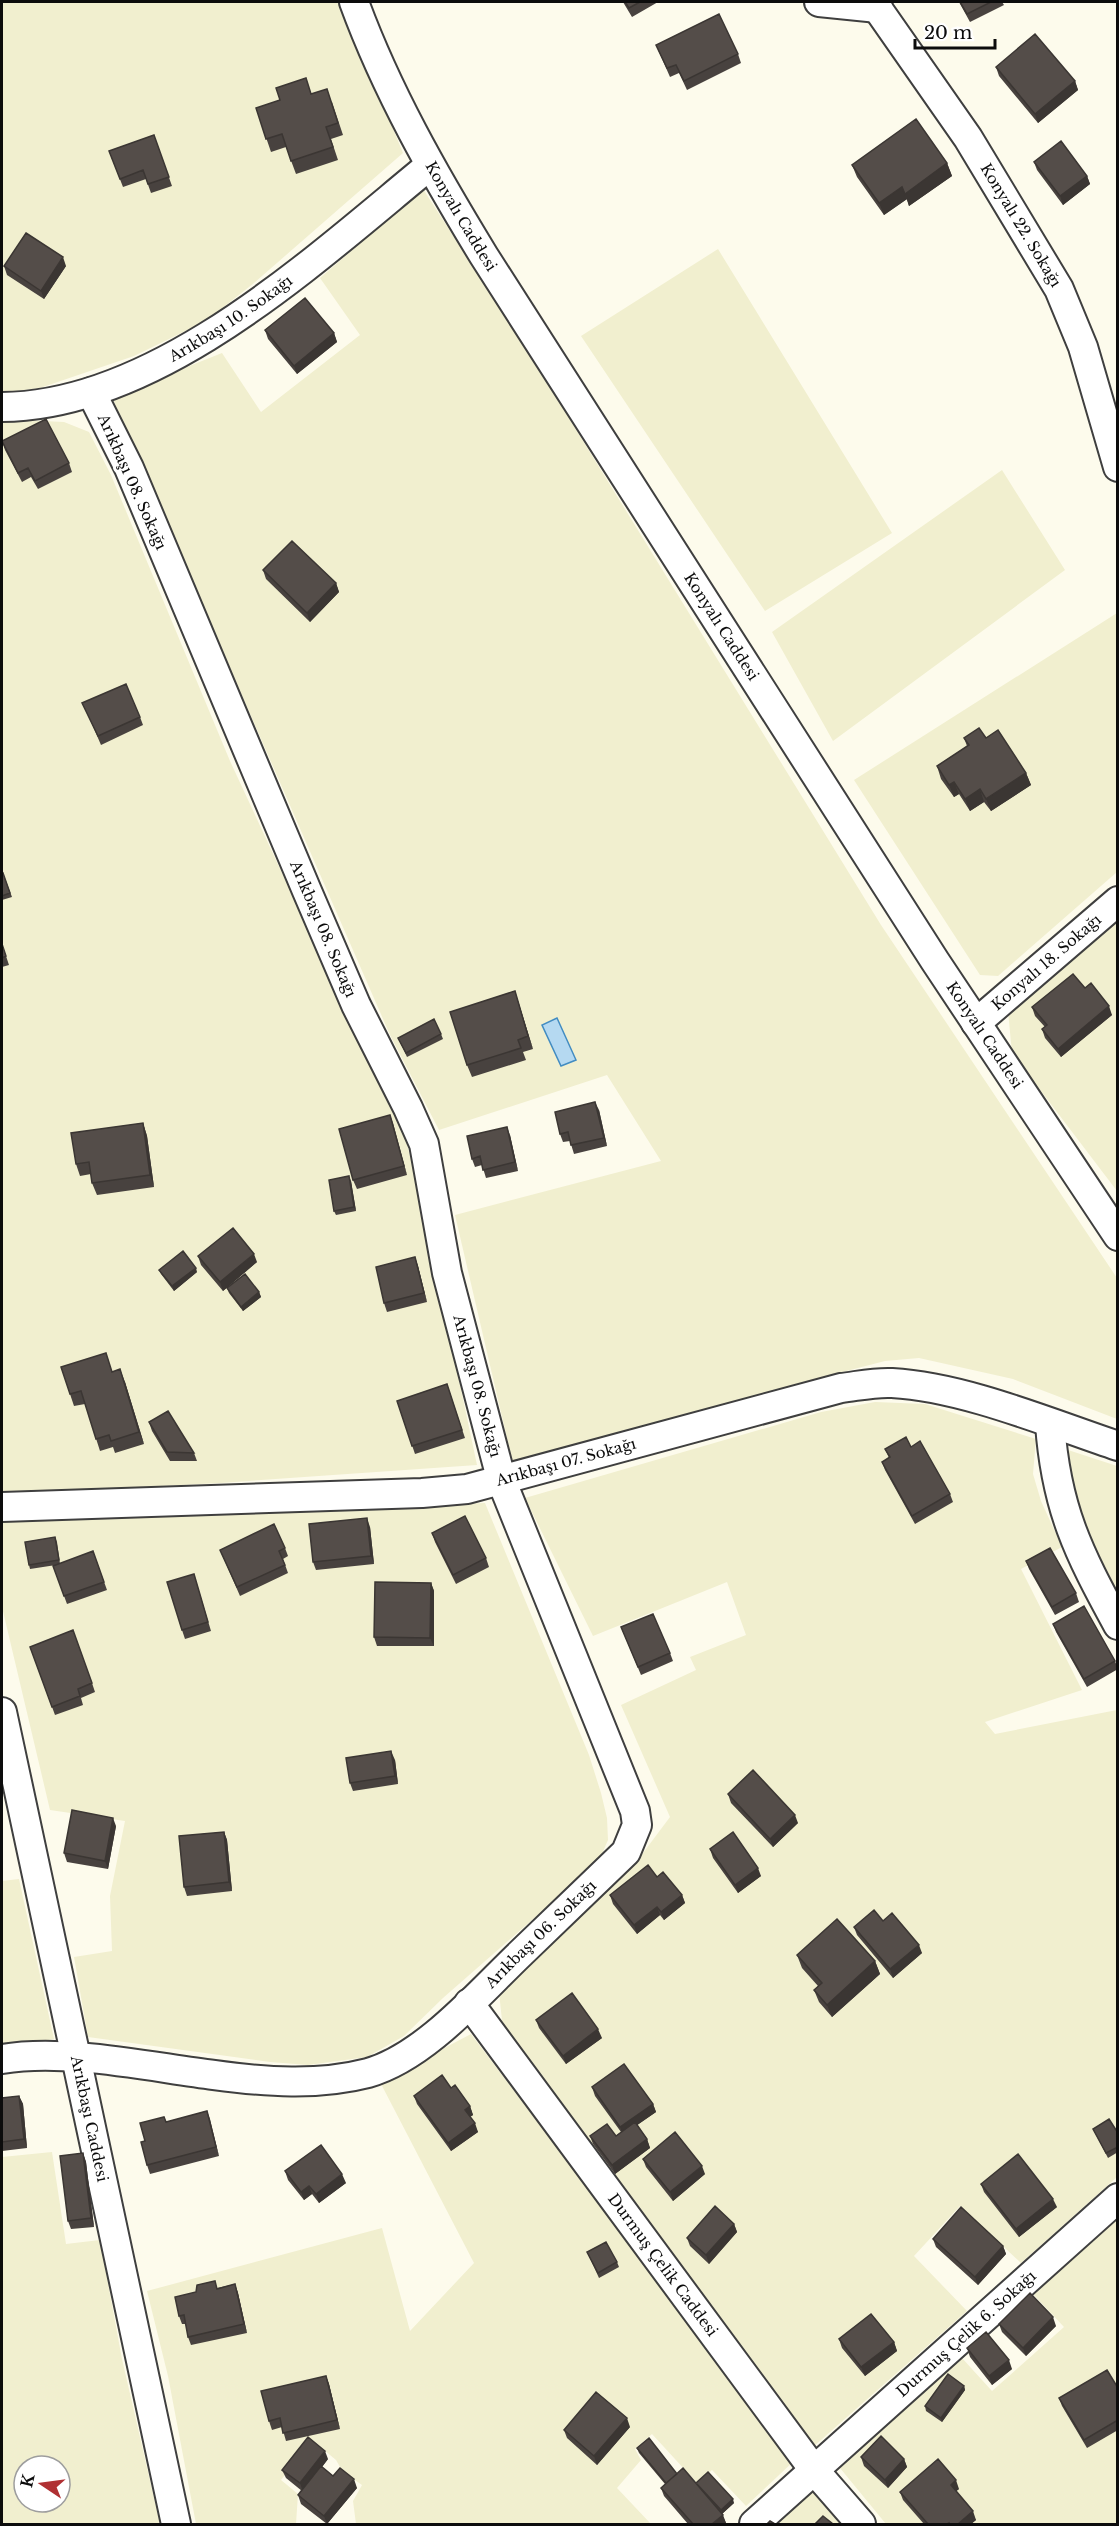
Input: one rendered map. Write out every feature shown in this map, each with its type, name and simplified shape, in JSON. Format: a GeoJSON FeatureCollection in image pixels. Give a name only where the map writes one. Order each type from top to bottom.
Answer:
{"type":"FeatureCollection","features":[{"type":"Feature","properties":{"kind":"street","name":"Konyalı Caddesi"},"geometry":{"type":"LineString","coordinates":[[354,2],[391,89],[429,166],[976,1023],[1118,1236]]}},
{"type":"Feature","properties":{"kind":"street"},"geometry":{"type":"LineString","coordinates":[[819,2],[877,4]]}},
{"type":"Feature","properties":{"kind":"street","name":"Konyalı 22. Sokağı"},"geometry":{"type":"LineString","coordinates":[[877,4],[968,138],[1059,289],[1083,347],[1118,467]]}},
{"type":"Feature","properties":{"kind":"street","name":"Arıkbaşı 10. Sokağı"},"geometry":{"type":"LineString","coordinates":[[2,407],[53,403],[91,392],[206,338],[256,305],[429,166]]}},
{"type":"Feature","properties":{"kind":"street","name":"Arıkbaşı 08. Sokağı"},"geometry":{"type":"LineString","coordinates":[[91,392],[129,468],[347,984],[424,1144],[447,1273],[502,1482]]}},
{"type":"Feature","properties":{"kind":"street","name":"Konyalı 18. Sokağı"},"geometry":{"type":"LineString","coordinates":[[976,1023],[1118,902]]}},
{"type":"Feature","properties":{"kind":"street","name":"Arıkbaşı 07. Sokağı"},"geometry":{"type":"LineString","coordinates":[[2,1507],[422,1493],[466,1489],[502,1482],[841,1388],[890,1383],[947,1393],[1118,1446]]}},
{"type":"Feature","properties":{"kind":"street"},"geometry":{"type":"LineString","coordinates":[[1050,1424],[1053,1462],[1064,1513],[1077,1547],[1118,1625]]}},
{"type":"Feature","properties":{"kind":"street","name":"Arıkbaşı 06. Sokağı"},"geometry":{"type":"LineString","coordinates":[[2,2060],[20,2056],[76,2058],[252,2080],[290,2082],[350,2077],[370,2072],[395,2061],[422,2044],[469,2003],[626,1852],[638,1825],[635,1811],[502,1482]]}},
{"type":"Feature","properties":{"kind":"street","name":"Arıkbaşı Caddesi"},"geometry":{"type":"LineString","coordinates":[[2,1712],[176,2524]]}},
{"type":"Feature","properties":{"kind":"street","name":"Durmuş Çelik Caddesi"},"geometry":{"type":"LineString","coordinates":[[469,2003],[814,2470],[861,2524]]}},
{"type":"Feature","properties":{"kind":"street","name":"Durmuş Çelik 6. Sokağı"},"geometry":{"type":"LineString","coordinates":[[754,2524],[1118,2198]]}},
{"type":"Feature","properties":{"kind":"shaded area"},"geometry":{"type":"Polygon","coordinates":[[[2,2],[341,2],[403,153],[254,283],[206,321],[134,356],[40,388],[2,393],[2,2]]]}},
{"type":"Feature","properties":{"kind":"shaded area"},"geometry":{"type":"Polygon","coordinates":[[[423,189],[524,345],[881,925],[1117,1278],[1117,1419],[1013,1379],[919,1358],[885,1361],[796,1384],[513,1464],[455,1215],[661,1161],[607,1075],[439,1130],[390,1035],[112,397],[222,353],[261,412],[360,335],[320,278],[423,189]]]}},
{"type":"Feature","properties":{"kind":"shaded area"},"geometry":{"type":"Polygon","coordinates":[[[718,249],[892,533],[765,611],[581,336],[718,249]]]}},
{"type":"Feature","properties":{"kind":"shaded area"},"geometry":{"type":"Polygon","coordinates":[[[2,419],[64,422],[89,432],[111,475],[230,761],[406,1140],[477,1465],[220,1483],[2,1494],[2,419]]]}},
{"type":"Feature","properties":{"kind":"shaded area"},"geometry":{"type":"Polygon","coordinates":[[[1002,470],[1065,570],[833,741],[772,632],[1002,470]]]}},
{"type":"Feature","properties":{"kind":"shaded area"},"geometry":{"type":"Polygon","coordinates":[[[1117,613],[1117,872],[998,976],[980,975],[854,780],[1117,613]]]}},
{"type":"Feature","properties":{"kind":"shaded area"},"geometry":{"type":"Polygon","coordinates":[[[1117,916],[1117,1191],[1012,1053],[1008,1011],[1117,916]]]}},
{"type":"Feature","properties":{"kind":"shaded area"},"geometry":{"type":"Polygon","coordinates":[[[875,1402],[925,1404],[1036,1439],[1033,1474],[1041,1501],[1062,1547],[1021,1569],[1082,1690],[985,1722],[995,1734],[1117,1710],[1117,2177],[1021,2263],[960,2206],[914,2256],[967,2311],[813,2447],[503,2030],[499,1992],[643,1853],[670,1817],[621,1705],[696,1670],[690,1657],[746,1635],[727,1582],[593,1636],[525,1498],[821,1412],[875,1402]]]}},
{"type":"Feature","properties":{"kind":"shaded area"},"geometry":{"type":"Polygon","coordinates":[[[1065,1449],[1117,1466],[1117,1599],[1073,1507],[1065,1449]]]}},
{"type":"Feature","properties":{"kind":"shaded area"},"geometry":{"type":"Polygon","coordinates":[[[485,1503],[589,1755],[607,1818],[608,1840],[599,1861],[443,1998],[404,2036],[367,2057],[308,2065],[270,2062],[88,2037],[74,1957],[112,1951],[110,1896],[125,1821],[50,1810],[2,1607],[2,1520],[485,1503]]]}},
{"type":"Feature","properties":{"kind":"shaded area"},"geometry":{"type":"Polygon","coordinates":[[[19,1879],[54,2039],[2,2048],[2,1881],[19,1879]]]}},
{"type":"Feature","properties":{"kind":"shaded area"},"geometry":{"type":"Polygon","coordinates":[[[471,2034],[794,2461],[746,2506],[712,2470],[697,2483],[652,2434],[635,2449],[641,2460],[617,2488],[651,2524],[356,2524],[353,2501],[362,2485],[343,2472],[336,2460],[312,2440],[281,2480],[298,2494],[296,2524],[196,2524],[168,2376],[147,2291],[382,2228],[410,2331],[474,2263],[380,2082],[471,2034]]]}},
{"type":"Feature","properties":{"kind":"shaded area"},"geometry":{"type":"Polygon","coordinates":[[[52,2152],[66,2244],[100,2240],[122,2359],[160,2524],[2,2524],[2,2157],[52,2152]]]}},
{"type":"Feature","properties":{"kind":"shaded area"},"geometry":{"type":"Polygon","coordinates":[[[1117,2220],[1117,2524],[886,2524],[840,2468],[962,2358],[992,2391],[1064,2327],[1032,2293],[1117,2220]]]}},
{"type":"Feature","properties":{"kind":"shaded area"},"geometry":{"type":"Polygon","coordinates":[[[813,2485],[846,2524],[771,2524],[813,2485]]]}},
{"type":"Feature","properties":{"kind":"water"},"geometry":{"type":"Polygon","coordinates":[[[557,1018],[576,1060],[561,1066],[542,1025],[557,1018]]]}},
{"type":"Feature","properties":{"kind":"building"},"geometry":{"type":"Polygon","coordinates":[[[625,2],[640,2],[629,8],[625,2]]]}},
{"type":"Feature","properties":{"kind":"building"},"geometry":{"type":"Polygon","coordinates":[[[960,2],[991,2],[967,14],[960,2]]]}},
{"type":"Feature","properties":{"kind":"building"},"geometry":{"type":"Polygon","coordinates":[[[719,14],[738,54],[684,81],[676,65],[667,68],[656,45],[719,14]]]}},
{"type":"Feature","properties":{"kind":"building"},"geometry":{"type":"Polygon","coordinates":[[[1035,34],[1075,81],[1035,114],[996,67],[1035,34]]]}},
{"type":"Feature","properties":{"kind":"building"},"geometry":{"type":"Polygon","coordinates":[[[306,78],[311,94],[327,89],[338,123],[326,127],[333,147],[291,161],[282,134],[266,139],[256,108],[280,100],[276,88],[306,78]]]}},
{"type":"Feature","properties":{"kind":"building"},"geometry":{"type":"Polygon","coordinates":[[[916,119],[947,163],[905,194],[902,187],[879,203],[852,165],[916,119]]]}},
{"type":"Feature","properties":{"kind":"building"},"geometry":{"type":"Polygon","coordinates":[[[154,135],[169,177],[148,184],[143,170],[120,179],[109,151],[154,135]]]}},
{"type":"Feature","properties":{"kind":"building"},"geometry":{"type":"Polygon","coordinates":[[[1061,141],[1087,176],[1060,196],[1034,162],[1061,141]]]}},
{"type":"Feature","properties":{"kind":"building"},"geometry":{"type":"Polygon","coordinates":[[[26,233],[63,257],[41,291],[4,266],[26,233]]]}},
{"type":"Feature","properties":{"kind":"building"},"geometry":{"type":"Polygon","coordinates":[[[305,298],[334,333],[294,366],[265,330],[305,298]]]}},
{"type":"Feature","properties":{"kind":"building"},"geometry":{"type":"Polygon","coordinates":[[[46,419],[69,463],[35,481],[28,468],[18,473],[2,441],[46,419]]]}},
{"type":"Feature","properties":{"kind":"building"},"geometry":{"type":"Polygon","coordinates":[[[292,541],[336,583],[307,613],[263,570],[292,541]]]}},
{"type":"Feature","properties":{"kind":"building"},"geometry":{"type":"Polygon","coordinates":[[[126,684],[140,717],[98,736],[82,703],[126,684]]]}},
{"type":"Feature","properties":{"kind":"building"},"geometry":{"type":"Polygon","coordinates":[[[979,728],[986,738],[998,730],[1026,773],[986,799],[980,789],[965,799],[954,782],[949,785],[937,766],[969,745],[964,738],[979,728]]]}},
{"type":"Feature","properties":{"kind":"building"},"geometry":{"type":"Polygon","coordinates":[[[2,874],[10,893],[2,896],[2,874]]]}},
{"type":"Feature","properties":{"kind":"building"},"geometry":{"type":"Polygon","coordinates":[[[2,944],[6,956],[2,958],[2,944]]]}},
{"type":"Feature","properties":{"kind":"building"},"geometry":{"type":"Polygon","coordinates":[[[1073,974],[1085,988],[1091,983],[1109,1006],[1058,1049],[1042,1029],[1047,1025],[1032,1007],[1073,974]]]}},
{"type":"Feature","properties":{"kind":"building"},"geometry":{"type":"Polygon","coordinates":[[[515,991],[528,1036],[518,1040],[521,1048],[467,1065],[450,1012],[515,991]]]}},
{"type":"Feature","properties":{"kind":"building"},"geometry":{"type":"Polygon","coordinates":[[[434,1019],[441,1034],[406,1053],[398,1038],[434,1019]]]}},
{"type":"Feature","properties":{"kind":"building"},"geometry":{"type":"Polygon","coordinates":[[[595,1102],[604,1138],[571,1145],[568,1132],[560,1134],[555,1112],[595,1102]]]}},
{"type":"Feature","properties":{"kind":"building"},"geometry":{"type":"Polygon","coordinates":[[[390,1115],[404,1166],[353,1180],[339,1129],[390,1115]]]}},
{"type":"Feature","properties":{"kind":"building"},"geometry":{"type":"Polygon","coordinates":[[[143,1123],[150,1175],[92,1183],[89,1162],[76,1164],[71,1133],[143,1123]]]}},
{"type":"Feature","properties":{"kind":"building"},"geometry":{"type":"Polygon","coordinates":[[[507,1127],[515,1162],[483,1170],[480,1156],[472,1159],[467,1136],[507,1127]]]}},
{"type":"Feature","properties":{"kind":"building"},"geometry":{"type":"Polygon","coordinates":[[[349,1176],[354,1207],[334,1211],[329,1180],[349,1176]]]}},
{"type":"Feature","properties":{"kind":"building"},"geometry":{"type":"Polygon","coordinates":[[[233,1228],[254,1254],[220,1282],[198,1256],[233,1228]]]}},
{"type":"Feature","properties":{"kind":"building"},"geometry":{"type":"Polygon","coordinates":[[[183,1251],[196,1268],[172,1286],[159,1270],[183,1251]]]}},
{"type":"Feature","properties":{"kind":"building"},"geometry":{"type":"Polygon","coordinates":[[[415,1257],[424,1293],[384,1303],[376,1267],[415,1257]]]}},
{"type":"Feature","properties":{"kind":"building"},"geometry":{"type":"Polygon","coordinates":[[[245,1274],[259,1292],[241,1307],[227,1288],[245,1274]]]}},
{"type":"Feature","properties":{"kind":"building"},"geometry":{"type":"Polygon","coordinates":[[[106,1353],[112,1372],[120,1369],[139,1432],[111,1441],[109,1435],[96,1439],[81,1391],[70,1394],[61,1367],[106,1353]]]}},
{"type":"Feature","properties":{"kind":"building"},"geometry":{"type":"Polygon","coordinates":[[[447,1384],[462,1430],[412,1446],[397,1401],[447,1384]]]}},
{"type":"Feature","properties":{"kind":"building"},"geometry":{"type":"Polygon","coordinates":[[[168,1411],[194,1453],[167,1452],[149,1422],[168,1411]]]}},
{"type":"Feature","properties":{"kind":"building"},"geometry":{"type":"Polygon","coordinates":[[[906,1437],[911,1447],[920,1441],[950,1494],[912,1516],[882,1462],[890,1457],[885,1449],[906,1437]]]}},
{"type":"Feature","properties":{"kind":"building"},"geometry":{"type":"Polygon","coordinates":[[[465,1516],[486,1558],[453,1575],[432,1533],[465,1516]]]}},
{"type":"Feature","properties":{"kind":"building"},"geometry":{"type":"Polygon","coordinates":[[[367,1518],[371,1556],[313,1562],[309,1524],[367,1518]]]}},
{"type":"Feature","properties":{"kind":"building"},"geometry":{"type":"Polygon","coordinates":[[[274,1524],[285,1548],[279,1551],[285,1565],[237,1587],[220,1550],[274,1524]]]}},
{"type":"Feature","properties":{"kind":"building"},"geometry":{"type":"Polygon","coordinates":[[[55,1537],[59,1560],[29,1565],[25,1542],[55,1537]]]}},
{"type":"Feature","properties":{"kind":"building"},"geometry":{"type":"Polygon","coordinates":[[[1050,1548],[1076,1593],[1052,1607],[1026,1561],[1050,1548]]]}},
{"type":"Feature","properties":{"kind":"building"},"geometry":{"type":"Polygon","coordinates":[[[93,1551],[104,1582],[64,1596],[53,1566],[93,1551]]]}},
{"type":"Feature","properties":{"kind":"building"},"geometry":{"type":"Polygon","coordinates":[[[194,1574],[208,1622],[182,1630],[167,1582],[194,1574]]]}},
{"type":"Feature","properties":{"kind":"building"},"geometry":{"type":"Polygon","coordinates":[[[375,1582],[431,1583],[430,1638],[374,1637],[375,1582]]]}},
{"type":"Feature","properties":{"kind":"building"},"geometry":{"type":"Polygon","coordinates":[[[1084,1606],[1115,1661],[1084,1679],[1053,1624],[1084,1606]]]}},
{"type":"Feature","properties":{"kind":"building"},"geometry":{"type":"Polygon","coordinates":[[[653,1614],[670,1653],[638,1667],[621,1627],[653,1614]]]}},
{"type":"Feature","properties":{"kind":"building"},"geometry":{"type":"Polygon","coordinates":[[[73,1630],[92,1683],[78,1689],[80,1696],[52,1707],[30,1647],[73,1630]]]}},
{"type":"Feature","properties":{"kind":"building"},"geometry":{"type":"Polygon","coordinates":[[[391,1751],[395,1776],[350,1783],[346,1758],[391,1751]]]}},
{"type":"Feature","properties":{"kind":"building"},"geometry":{"type":"Polygon","coordinates":[[[753,1770],[795,1815],[770,1839],[728,1794],[753,1770]]]}},
{"type":"Feature","properties":{"kind":"building"},"geometry":{"type":"Polygon","coordinates":[[[72,1810],[113,1818],[105,1861],[64,1853],[72,1810]]]}},
{"type":"Feature","properties":{"kind":"building"},"geometry":{"type":"Polygon","coordinates":[[[224,1832],[229,1882],[184,1887],[179,1836],[224,1832]]]}},
{"type":"Feature","properties":{"kind":"building"},"geometry":{"type":"Polygon","coordinates":[[[733,1832],[758,1868],[735,1885],[710,1849],[733,1832]]]}},
{"type":"Feature","properties":{"kind":"building"},"geometry":{"type":"Polygon","coordinates":[[[648,1865],[657,1877],[663,1872],[682,1895],[661,1912],[657,1907],[634,1925],[610,1895],[648,1865]]]}},
{"type":"Feature","properties":{"kind":"building"},"geometry":{"type":"Polygon","coordinates":[[[874,1910],[883,1921],[892,1913],[919,1945],[890,1969],[854,1927],[874,1910]]]}},
{"type":"Feature","properties":{"kind":"building"},"geometry":{"type":"Polygon","coordinates":[[[837,1919],[875,1961],[827,2005],[814,1990],[822,1983],[797,1955],[837,1919]]]}},
{"type":"Feature","properties":{"kind":"building"},"geometry":{"type":"Polygon","coordinates":[[[572,1993],[598,2029],[563,2056],[536,2020],[572,1993]]]}},
{"type":"Feature","properties":{"kind":"building"},"geometry":{"type":"Polygon","coordinates":[[[624,2064],[653,2104],[620,2127],[592,2087],[624,2064]]]}},
{"type":"Feature","properties":{"kind":"building"},"geometry":{"type":"Polygon","coordinates":[[[442,2075],[451,2088],[455,2085],[470,2106],[465,2110],[475,2123],[448,2143],[414,2096],[442,2075]]]}},
{"type":"Feature","properties":{"kind":"building"},"geometry":{"type":"Polygon","coordinates":[[[19,2096],[24,2139],[2,2142],[2,2098],[19,2096]]]}},
{"type":"Feature","properties":{"kind":"building"},"geometry":{"type":"Polygon","coordinates":[[[207,2111],[216,2147],[147,2165],[141,2142],[145,2141],[140,2123],[164,2117],[166,2122],[207,2111]]]}},
{"type":"Feature","properties":{"kind":"building"},"geometry":{"type":"Polygon","coordinates":[[[1109,2119],[1118,2133],[1118,2147],[1106,2153],[1093,2129],[1109,2119]]]}},
{"type":"Feature","properties":{"kind":"building"},"geometry":{"type":"Polygon","coordinates":[[[635,2122],[647,2139],[612,2165],[590,2136],[607,2124],[616,2136],[635,2122]]]}},
{"type":"Feature","properties":{"kind":"building"},"geometry":{"type":"Polygon","coordinates":[[[675,2132],[702,2166],[670,2192],[643,2159],[675,2132]]]}},
{"type":"Feature","properties":{"kind":"building"},"geometry":{"type":"Polygon","coordinates":[[[321,2145],[342,2174],[316,2194],[309,2186],[301,2192],[285,2171],[321,2145]]]}},
{"type":"Feature","properties":{"kind":"building"},"geometry":{"type":"Polygon","coordinates":[[[83,2153],[91,2218],[68,2221],[60,2156],[83,2153]]]}},
{"type":"Feature","properties":{"kind":"building"},"geometry":{"type":"Polygon","coordinates":[[[1018,2154],[1053,2199],[1016,2229],[981,2184],[1018,2154]]]}},
{"type":"Feature","properties":{"kind":"building"},"geometry":{"type":"Polygon","coordinates":[[[715,2206],[734,2224],[706,2255],[687,2238],[715,2206]]]}},
{"type":"Feature","properties":{"kind":"building"},"geometry":{"type":"Polygon","coordinates":[[[961,2207],[1003,2246],[975,2277],[933,2239],[961,2207]]]}},
{"type":"Feature","properties":{"kind":"building"},"geometry":{"type":"Polygon","coordinates":[[[606,2242],[617,2262],[598,2273],[587,2252],[606,2242]]]}},
{"type":"Feature","properties":{"kind":"building"},"geometry":{"type":"Polygon","coordinates":[[[215,2281],[217,2289],[235,2284],[244,2324],[188,2337],[184,2315],[179,2316],[175,2297],[196,2292],[197,2285],[215,2281]]]}},
{"type":"Feature","properties":{"kind":"building"},"geometry":{"type":"Polygon","coordinates":[[[1030,2293],[1053,2317],[1023,2348],[999,2324],[1030,2293]]]}},
{"type":"Feature","properties":{"kind":"building"},"geometry":{"type":"Polygon","coordinates":[[[871,2314],[894,2342],[861,2367],[839,2339],[871,2314]]]}},
{"type":"Feature","properties":{"kind":"building"},"geometry":{"type":"Polygon","coordinates":[[[986,2332],[1009,2360],[989,2376],[967,2348],[986,2332]]]}},
{"type":"Feature","properties":{"kind":"building"},"geometry":{"type":"Polygon","coordinates":[[[1107,2370],[1118,2388],[1118,2420],[1084,2440],[1059,2398],[1107,2370]]]}},
{"type":"Feature","properties":{"kind":"building"},"geometry":{"type":"Polygon","coordinates":[[[948,2374],[964,2386],[941,2418],[925,2406],[948,2374]]]}},
{"type":"Feature","properties":{"kind":"building"},"geometry":{"type":"Polygon","coordinates":[[[326,2376],[337,2420],[283,2433],[280,2418],[269,2421],[261,2391],[326,2376]]]}},
{"type":"Feature","properties":{"kind":"building"},"geometry":{"type":"Polygon","coordinates":[[[596,2392],[627,2418],[594,2456],[564,2430],[596,2392]]]}},
{"type":"Feature","properties":{"kind":"building"},"geometry":{"type":"Polygon","coordinates":[[[881,2436],[904,2459],[885,2480],[861,2457],[881,2436]]]}},
{"type":"Feature","properties":{"kind":"building"},"geometry":{"type":"Polygon","coordinates":[[[308,2437],[325,2451],[300,2483],[282,2470],[308,2437]]]}},
{"type":"Feature","properties":{"kind":"building"},"geometry":{"type":"Polygon","coordinates":[[[649,2438],[677,2474],[666,2483],[637,2448],[649,2438]]]}},
{"type":"Feature","properties":{"kind":"building"},"geometry":{"type":"Polygon","coordinates":[[[938,2459],[956,2480],[951,2485],[973,2511],[958,2524],[928,2524],[900,2492],[938,2459]]]}},
{"type":"Feature","properties":{"kind":"building"},"geometry":{"type":"Polygon","coordinates":[[[321,2466],[333,2476],[340,2468],[354,2479],[324,2516],[298,2495],[321,2466]]]}},
{"type":"Feature","properties":{"kind":"building"},"geometry":{"type":"Polygon","coordinates":[[[683,2468],[723,2515],[712,2524],[693,2524],[661,2488],[683,2468]]]}},
{"type":"Feature","properties":{"kind":"building"},"geometry":{"type":"Polygon","coordinates":[[[708,2472],[733,2499],[721,2510],[696,2483],[708,2472]]]}},
{"type":"Feature","properties":{"kind":"building"},"geometry":{"type":"Polygon","coordinates":[[[823,2516],[833,2524],[815,2524],[823,2516]]]}}]}
